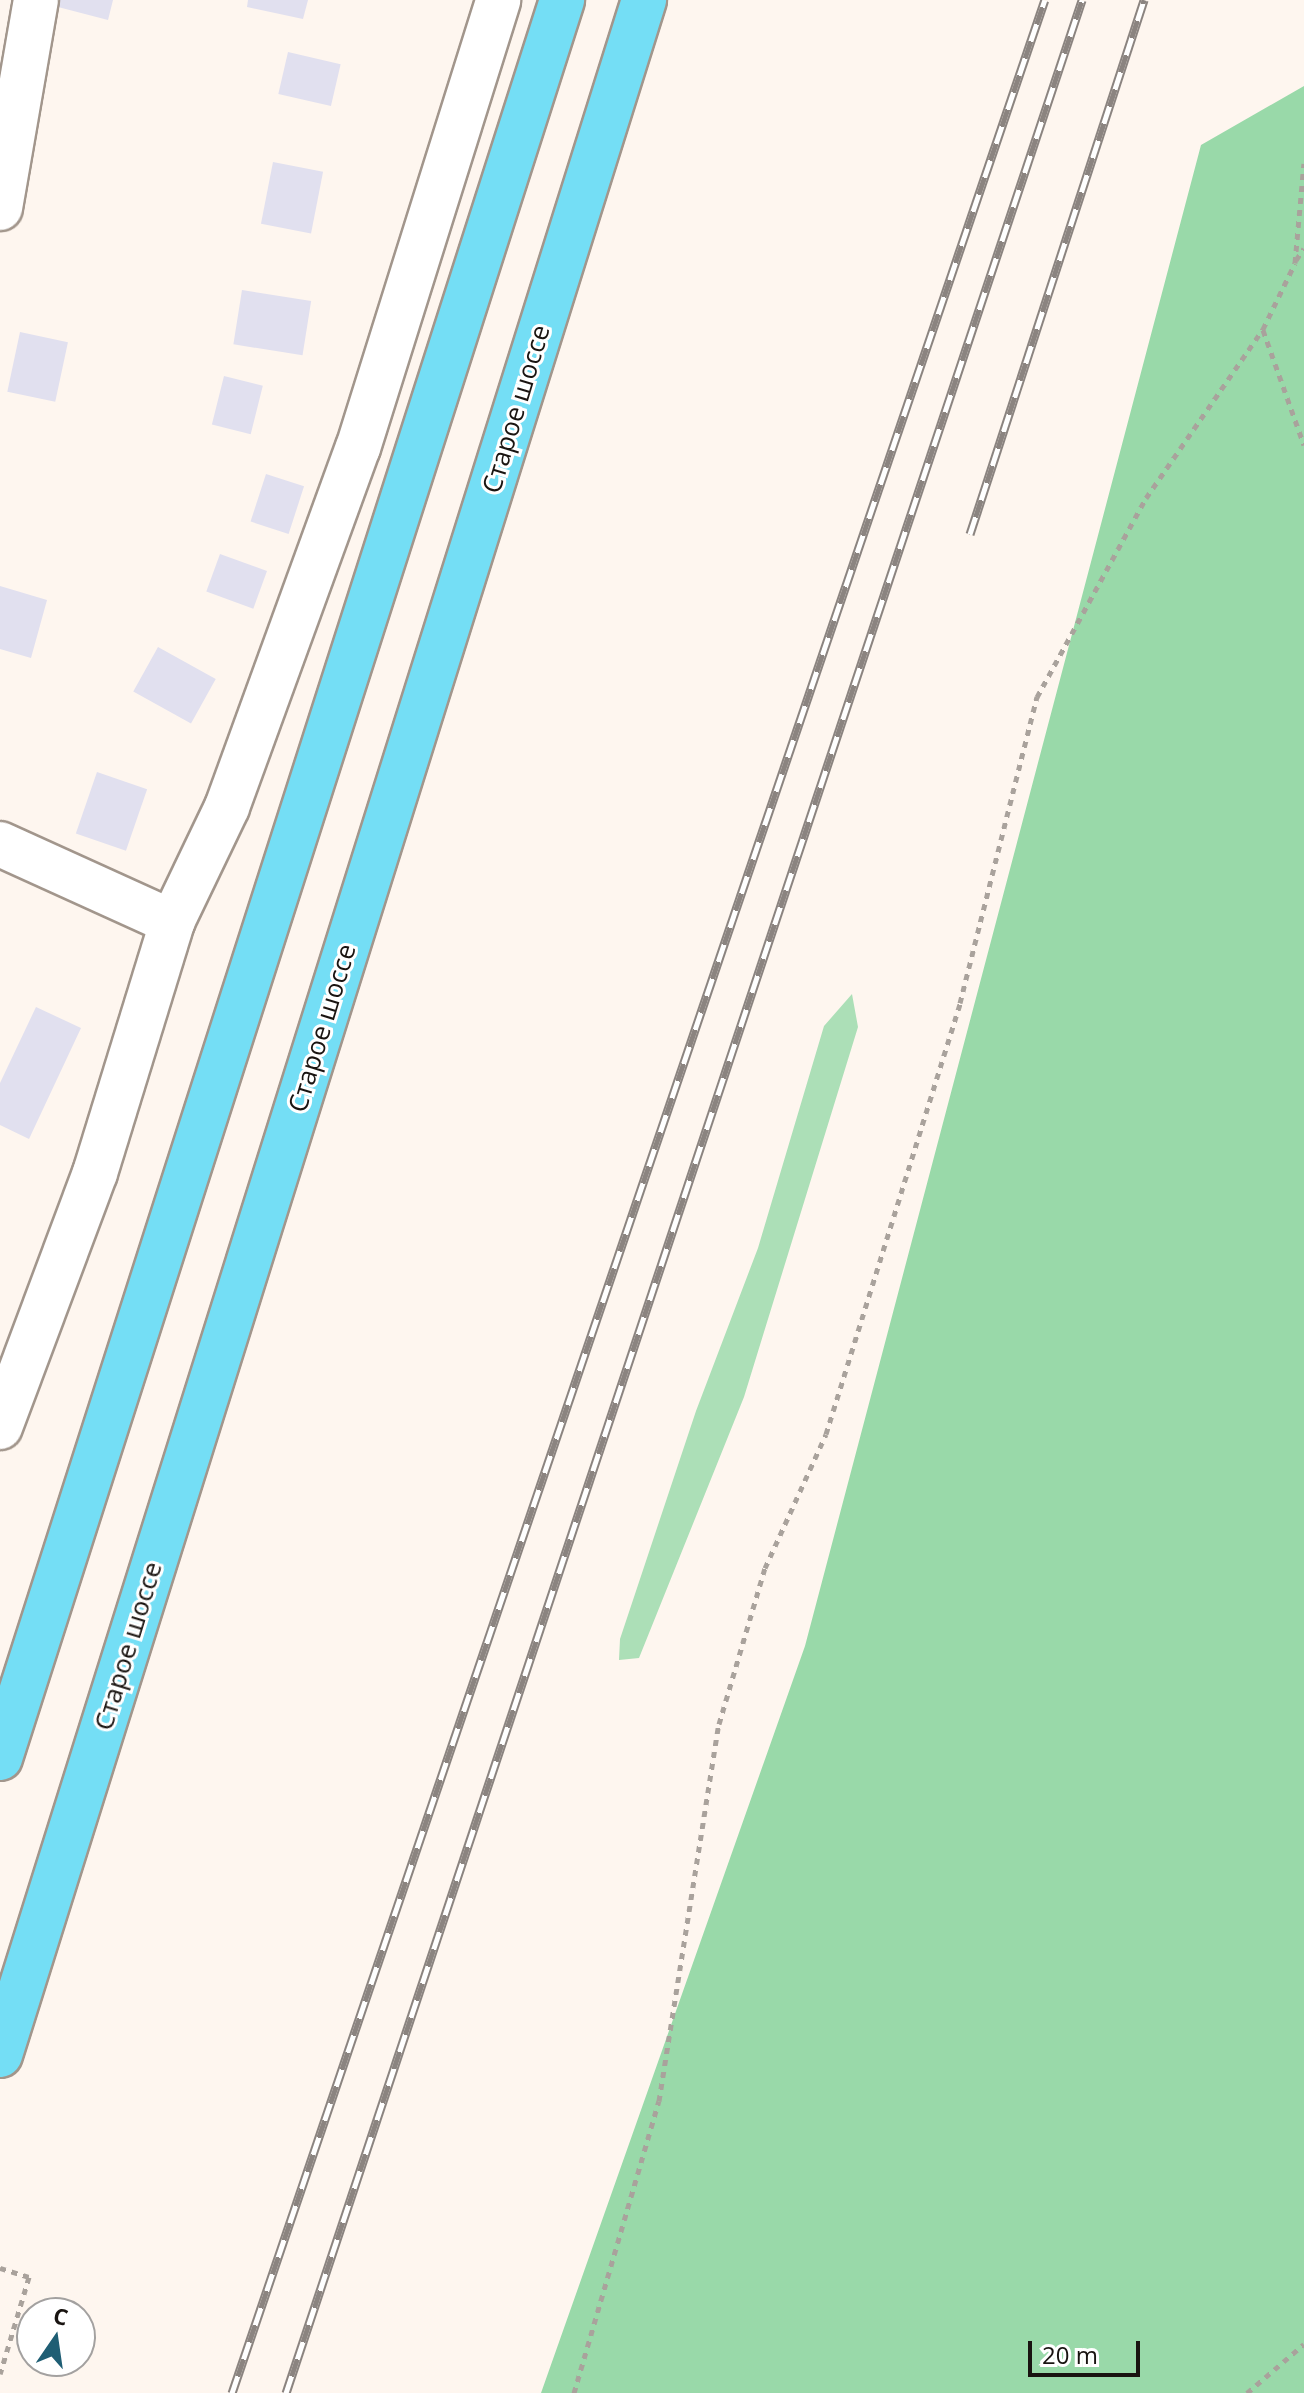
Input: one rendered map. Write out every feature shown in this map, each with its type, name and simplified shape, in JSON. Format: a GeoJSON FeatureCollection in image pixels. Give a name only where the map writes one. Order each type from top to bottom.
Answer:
{"type":"FeatureCollection","features":[{"type":"Feature","properties":{"kind":"highway"},"geometry":{"type":"LineString","coordinates":[[0,1758],[562,0]]}},
{"type":"Feature","properties":{"kind":"highway","name":"Старое шоссе"},"geometry":{"type":"LineString","coordinates":[[0,2055],[644,0]]}},
{"type":"Feature","properties":{"kind":"street"},"geometry":{"type":"LineString","coordinates":[[0,208],[36,0]]}},
{"type":"Feature","properties":{"kind":"street"},"geometry":{"type":"LineString","coordinates":[[0,1427],[95,1173],[172,922],[227,807],[358,448],[498,0]]}},
{"type":"Feature","properties":{"kind":"street"},"geometry":{"type":"LineString","coordinates":[[0,844],[172,922]]}},
{"type":"Feature","properties":{"kind":"path"},"geometry":{"type":"LineString","coordinates":[[1295,263],[1304,163]]}},
{"type":"Feature","properties":{"kind":"path"},"geometry":{"type":"LineString","coordinates":[[574,2393],[659,2101],[719,1724],[765,1568],[826,1434],[956,1018],[1037,697],[1146,498],[1263,329],[1304,248]]}},
{"type":"Feature","properties":{"kind":"path"},"geometry":{"type":"LineString","coordinates":[[1263,329],[1304,445]]}},
{"type":"Feature","properties":{"kind":"path"},"geometry":{"type":"LineString","coordinates":[[0,2268],[29,2277],[0,2374]]}},
{"type":"Feature","properties":{"kind":"path"},"geometry":{"type":"LineString","coordinates":[[1247,2393],[1304,2344]]}},
{"type":"Feature","properties":{"kind":"green space"},"geometry":{"type":"Polygon","coordinates":[[[1304,86],[1304,2393],[541,2393],[805,1646],[1201,145],[1304,86]]]}},
{"type":"Feature","properties":{"kind":"green space"},"geometry":{"type":"Polygon","coordinates":[[[852,994],[858,1027],[744,1397],[639,1658],[619,1660],[620,1639],[696,1411],[758,1248],[824,1026],[852,994]]]}},
{"type":"Feature","properties":{"kind":"building"},"geometry":{"type":"Polygon","coordinates":[[[60,0],[113,0],[108,20],[58,7],[60,0]]]}},
{"type":"Feature","properties":{"kind":"building"},"geometry":{"type":"Polygon","coordinates":[[[248,0],[308,0],[303,19],[247,7],[248,0]]]}},
{"type":"Feature","properties":{"kind":"building"},"geometry":{"type":"Polygon","coordinates":[[[288,52],[341,64],[331,106],[278,94],[288,52]]]}},
{"type":"Feature","properties":{"kind":"building"},"geometry":{"type":"Polygon","coordinates":[[[273,162],[323,172],[311,234],[261,224],[273,162]]]}},
{"type":"Feature","properties":{"kind":"building"},"geometry":{"type":"Polygon","coordinates":[[[242,290],[311,301],[303,355],[233,344],[242,290]]]}},
{"type":"Feature","properties":{"kind":"building"},"geometry":{"type":"Polygon","coordinates":[[[20,332],[68,342],[55,402],[7,392],[20,332]]]}},
{"type":"Feature","properties":{"kind":"building"},"geometry":{"type":"Polygon","coordinates":[[[224,376],[263,386],[251,434],[212,425],[224,376]]]}},
{"type":"Feature","properties":{"kind":"building"},"geometry":{"type":"Polygon","coordinates":[[[266,474],[304,486],[289,534],[251,522],[266,474]]]}},
{"type":"Feature","properties":{"kind":"building"},"geometry":{"type":"Polygon","coordinates":[[[220,554],[267,571],[253,609],[206,592],[220,554]]]}},
{"type":"Feature","properties":{"kind":"building"},"geometry":{"type":"Polygon","coordinates":[[[0,586],[47,600],[31,658],[0,649],[0,586]]]}},
{"type":"Feature","properties":{"kind":"building"},"geometry":{"type":"Polygon","coordinates":[[[158,647],[216,679],[191,724],[133,692],[158,647]]]}},
{"type":"Feature","properties":{"kind":"building"},"geometry":{"type":"Polygon","coordinates":[[[97,772],[147,789],[126,851],[76,833],[97,772]]]}},
{"type":"Feature","properties":{"kind":"building"},"geometry":{"type":"Polygon","coordinates":[[[36,1007],[81,1028],[29,1139],[0,1125],[0,1083],[36,1007]]]}},
{"type":"Feature","properties":{"kind":"railway"},"geometry":{"type":"LineString","coordinates":[[232,2393],[1045,0]]}},
{"type":"Feature","properties":{"kind":"railway"},"geometry":{"type":"LineString","coordinates":[[286,2393],[1082,0]]}},
{"type":"Feature","properties":{"kind":"railway"},"geometry":{"type":"LineString","coordinates":[[970,534],[1144,0]]}}]}
